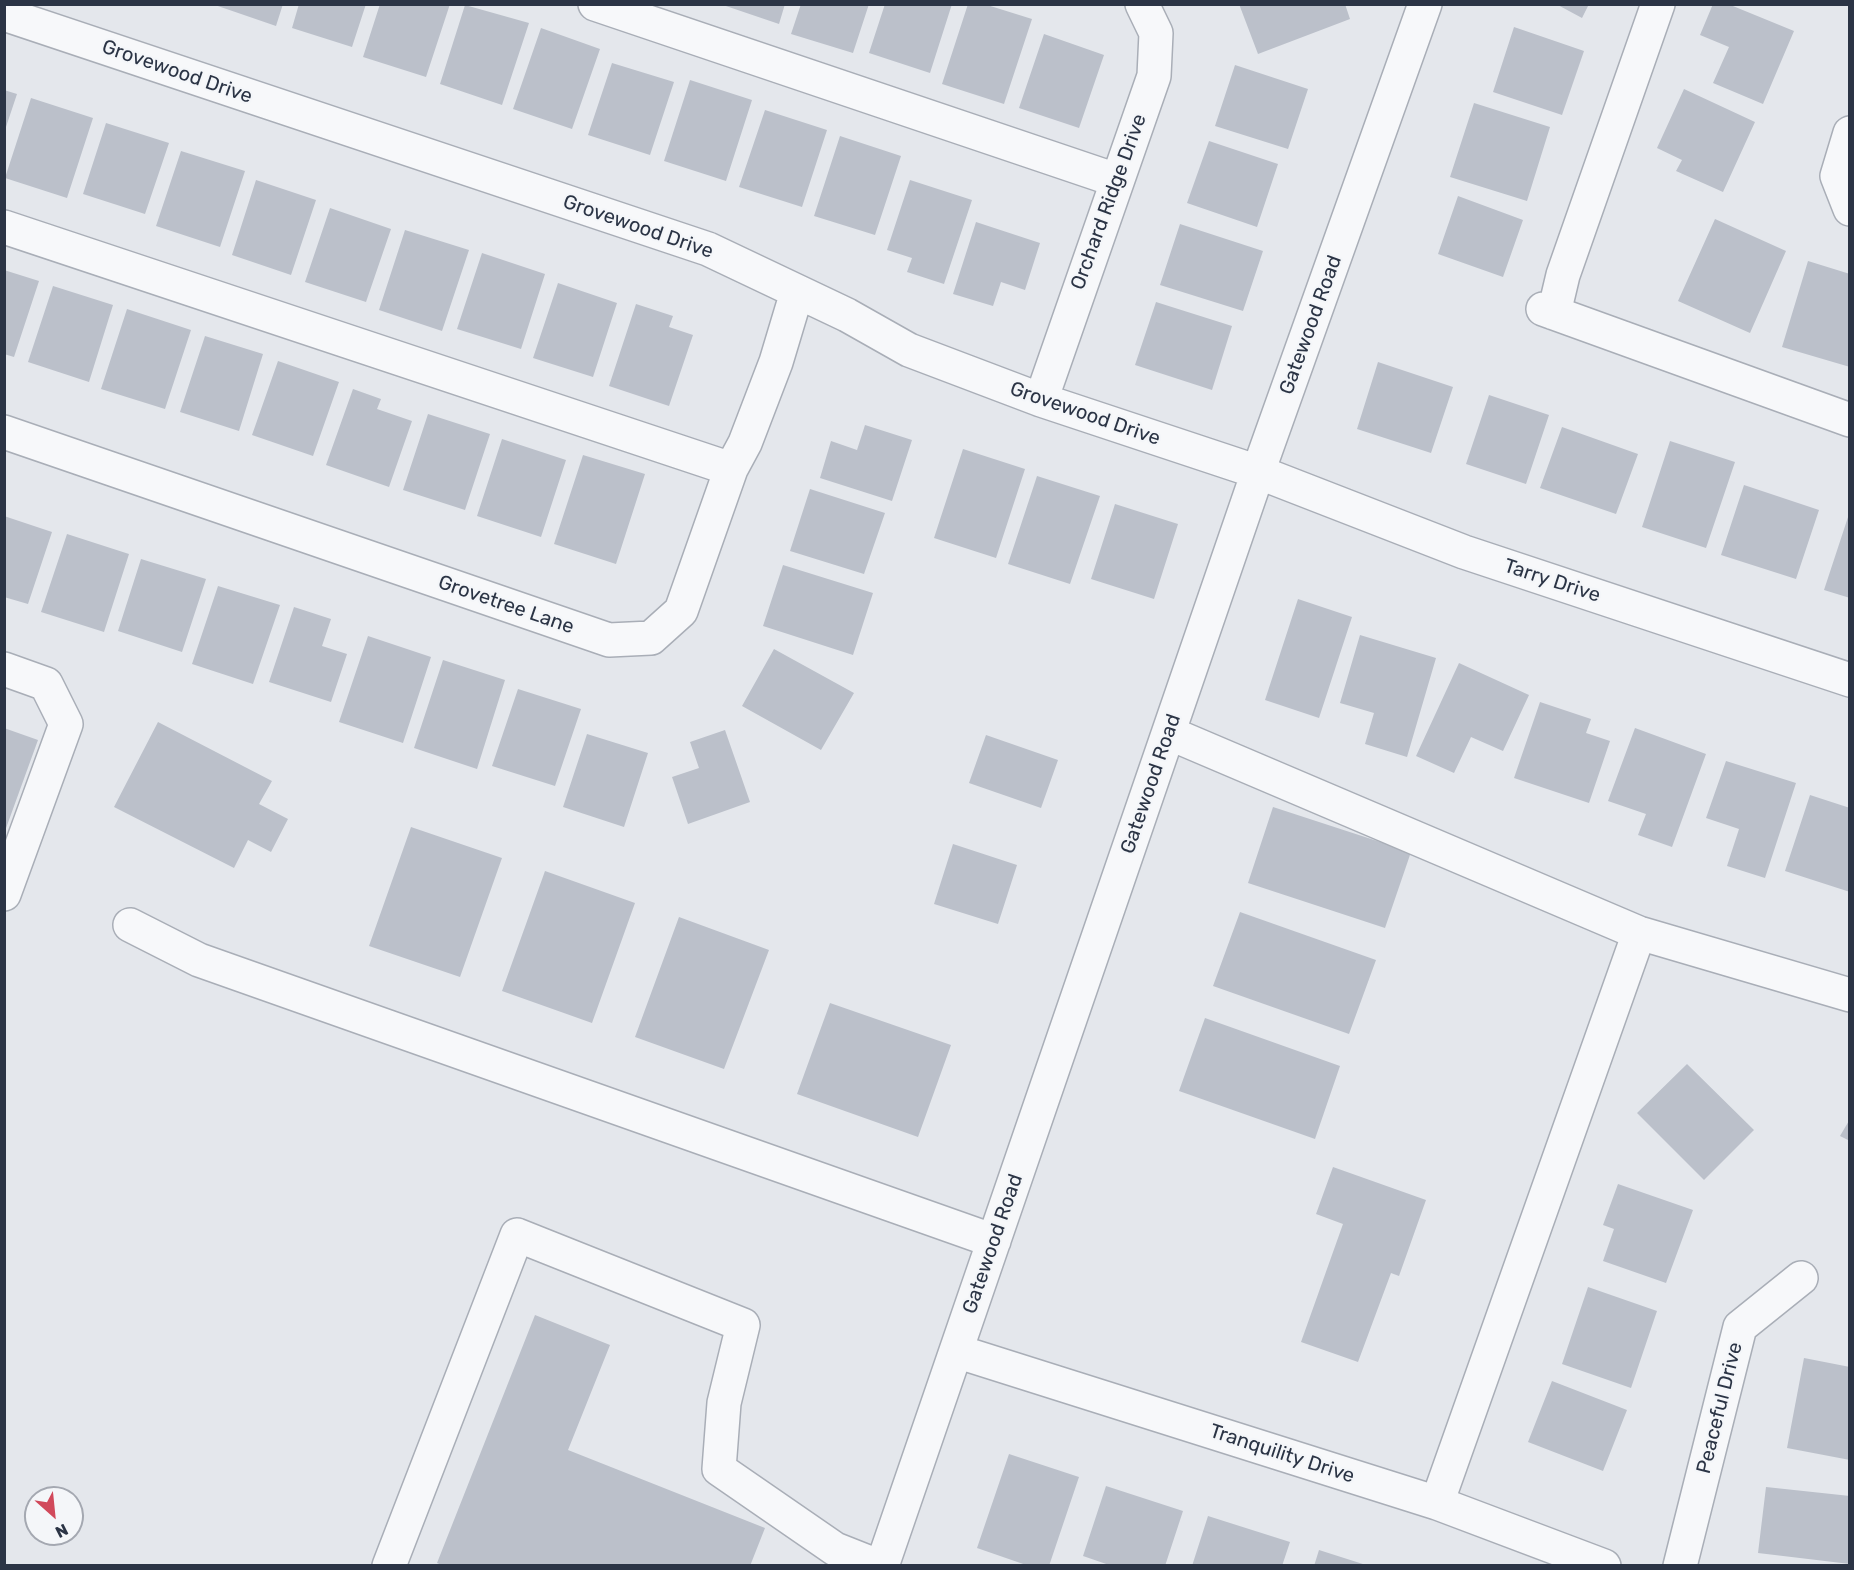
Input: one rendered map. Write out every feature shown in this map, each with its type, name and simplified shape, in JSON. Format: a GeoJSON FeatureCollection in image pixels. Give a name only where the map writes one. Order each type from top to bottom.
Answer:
{"type":"FeatureCollection","features":[{"type":"Feature","properties":{"kind":"street"},"geometry":{"type":"LineString","coordinates":[[595,4],[1116,180]]}},
{"type":"Feature","properties":{"kind":"street","name":"Orchard Ridge Drive"},"geometry":{"type":"LineString","coordinates":[[1041,400],[1154,76],[1156,33],[1142,4]]}},
{"type":"Feature","properties":{"kind":"street","name":"Gatewood Road"},"geometry":{"type":"LineString","coordinates":[[880,1566],[1258,472],[1425,4]]}},
{"type":"Feature","properties":{"kind":"street"},"geometry":{"type":"LineString","coordinates":[[1658,4],[1563,275],[1548,311],[1850,420]]}},
{"type":"Feature","properties":{"kind":"street","name":"Grovewood Drive"},"geometry":{"type":"LineString","coordinates":[[4,14],[708,249],[847,315],[909,350],[1041,400],[1258,472]]}},
{"type":"Feature","properties":{"kind":"street"},"geometry":{"type":"LineString","coordinates":[[1850,133],[1837,176],[1850,209]]}},
{"type":"Feature","properties":{"kind":"street"},"geometry":{"type":"LineString","coordinates":[[4,227],[731,469]]}},
{"type":"Feature","properties":{"kind":"street","name":"Grovetree Lane"},"geometry":{"type":"LineString","coordinates":[[4,432],[609,640],[651,638],[681,611],[731,469],[745,443],[776,362],[797,292]]}},
{"type":"Feature","properties":{"kind":"street","name":"Tarry Drive"},"geometry":{"type":"LineString","coordinates":[[1258,472],[1464,552],[1850,680]]}},
{"type":"Feature","properties":{"kind":"street"},"geometry":{"type":"LineString","coordinates":[[4,669],[45,684],[66,724],[4,894]]}},
{"type":"Feature","properties":{"kind":"street"},"geometry":{"type":"LineString","coordinates":[[1169,733],[1639,933],[1850,995]]}},
{"type":"Feature","properties":{"kind":"street"},"geometry":{"type":"LineString","coordinates":[[130,925],[199,960],[994,1241]]}},
{"type":"Feature","properties":{"kind":"street"},"geometry":{"type":"LineString","coordinates":[[1437,1503],[1639,933]]}},
{"type":"Feature","properties":{"kind":"street"},"geometry":{"type":"LineString","coordinates":[[389,1566],[517,1235],[743,1325],[724,1403],[719,1469],[835,1549],[880,1566]]}},
{"type":"Feature","properties":{"kind":"street","name":"Peaceful Drive"},"geometry":{"type":"LineString","coordinates":[[1680,1566],[1740,1327],[1801,1278]]}},
{"type":"Feature","properties":{"kind":"street","name":"Tranquility Drive"},"geometry":{"type":"LineString","coordinates":[[956,1351],[1437,1503],[1604,1566]]}},
{"type":"Feature","properties":{"kind":"building"},"geometry":{"type":"Polygon","coordinates":[[[212,4],[283,4],[276,26],[212,4]]]}},
{"type":"Feature","properties":{"kind":"building"},"geometry":{"type":"Polygon","coordinates":[[[299,4],[366,4],[352,47],[292,28],[299,4]]]}},
{"type":"Feature","properties":{"kind":"building"},"geometry":{"type":"Polygon","coordinates":[[[380,4],[450,4],[426,77],[363,57],[380,4]]]}},
{"type":"Feature","properties":{"kind":"building"},"geometry":{"type":"Polygon","coordinates":[[[720,4],[785,4],[779,24],[720,4]]]}},
{"type":"Feature","properties":{"kind":"building"},"geometry":{"type":"Polygon","coordinates":[[[801,4],[869,4],[853,53],[791,34],[801,4]]]}},
{"type":"Feature","properties":{"kind":"building"},"geometry":{"type":"Polygon","coordinates":[[[885,4],[952,4],[930,73],[869,53],[885,4]]]}},
{"type":"Feature","properties":{"kind":"building"},"geometry":{"type":"Polygon","coordinates":[[[968,4],[984,4],[1032,19],[1004,104],[942,84],[968,4]]]}},
{"type":"Feature","properties":{"kind":"building"},"geometry":{"type":"Polygon","coordinates":[[[1239,4],[1345,4],[1350,19],[1258,54],[1239,4]]]}},
{"type":"Feature","properties":{"kind":"building"},"geometry":{"type":"Polygon","coordinates":[[[1556,4],[1589,4],[1582,18],[1556,4]]]}},
{"type":"Feature","properties":{"kind":"building"},"geometry":{"type":"Polygon","coordinates":[[[1713,4],[1728,4],[1794,31],[1763,104],[1713,83],[1729,47],[1700,35],[1713,4]]]}},
{"type":"Feature","properties":{"kind":"building"},"geometry":{"type":"Polygon","coordinates":[[[465,5],[529,23],[502,105],[440,84],[465,5]]]}},
{"type":"Feature","properties":{"kind":"building"},"geometry":{"type":"Polygon","coordinates":[[[1514,27],[1584,51],[1562,115],[1493,92],[1514,27]]]}},
{"type":"Feature","properties":{"kind":"building"},"geometry":{"type":"Polygon","coordinates":[[[541,28],[600,49],[572,129],[513,109],[541,28]]]}},
{"type":"Feature","properties":{"kind":"building"},"geometry":{"type":"Polygon","coordinates":[[[1044,34],[1104,55],[1079,128],[1019,108],[1044,34]]]}},
{"type":"Feature","properties":{"kind":"building"},"geometry":{"type":"Polygon","coordinates":[[[612,63],[674,82],[650,155],[588,135],[612,63]]]}},
{"type":"Feature","properties":{"kind":"building"},"geometry":{"type":"Polygon","coordinates":[[[1235,65],[1308,89],[1288,149],[1215,126],[1235,65]]]}},
{"type":"Feature","properties":{"kind":"building"},"geometry":{"type":"Polygon","coordinates":[[[690,80],[752,100],[726,181],[664,161],[690,80]]]}},
{"type":"Feature","properties":{"kind":"building"},"geometry":{"type":"Polygon","coordinates":[[[1684,89],[1755,122],[1723,192],[1676,171],[1682,160],[1657,148],[1684,89]]]}},
{"type":"Feature","properties":{"kind":"building"},"geometry":{"type":"Polygon","coordinates":[[[4,90],[17,94],[5,130],[4,130],[4,90]]]}},
{"type":"Feature","properties":{"kind":"building"},"geometry":{"type":"Polygon","coordinates":[[[31,98],[93,118],[67,198],[5,178],[31,98]]]}},
{"type":"Feature","properties":{"kind":"building"},"geometry":{"type":"Polygon","coordinates":[[[1474,103],[1550,127],[1527,201],[1450,177],[1474,103]]]}},
{"type":"Feature","properties":{"kind":"building"},"geometry":{"type":"Polygon","coordinates":[[[765,110],[827,130],[802,207],[739,187],[765,110]]]}},
{"type":"Feature","properties":{"kind":"building"},"geometry":{"type":"Polygon","coordinates":[[[106,123],[169,143],[145,214],[83,194],[106,123]]]}},
{"type":"Feature","properties":{"kind":"building"},"geometry":{"type":"Polygon","coordinates":[[[840,136],[901,156],[875,235],[814,216],[840,136]]]}},
{"type":"Feature","properties":{"kind":"building"},"geometry":{"type":"Polygon","coordinates":[[[1209,141],[1278,164],[1257,227],[1187,203],[1209,141]]]}},
{"type":"Feature","properties":{"kind":"building"},"geometry":{"type":"Polygon","coordinates":[[[181,151],[245,171],[220,247],[156,226],[181,151]]]}},
{"type":"Feature","properties":{"kind":"building"},"geometry":{"type":"Polygon","coordinates":[[[256,180],[316,200],[291,275],[232,255],[256,180]]]}},
{"type":"Feature","properties":{"kind":"building"},"geometry":{"type":"Polygon","coordinates":[[[910,180],[972,200],[944,284],[907,272],[912,258],[887,250],[910,180]]]}},
{"type":"Feature","properties":{"kind":"building"},"geometry":{"type":"Polygon","coordinates":[[[1458,196],[1523,220],[1503,277],[1438,254],[1458,196]]]}},
{"type":"Feature","properties":{"kind":"building"},"geometry":{"type":"Polygon","coordinates":[[[330,208],[391,229],[366,302],[305,282],[330,208]]]}},
{"type":"Feature","properties":{"kind":"building"},"geometry":{"type":"Polygon","coordinates":[[[1715,219],[1786,251],[1750,333],[1678,301],[1715,219]]]}},
{"type":"Feature","properties":{"kind":"building"},"geometry":{"type":"Polygon","coordinates":[[[976,222],[1040,243],[1025,290],[1001,282],[993,306],[953,294],[976,222]]]}},
{"type":"Feature","properties":{"kind":"building"},"geometry":{"type":"Polygon","coordinates":[[[1180,224],[1263,251],[1243,311],[1160,285],[1180,224]]]}},
{"type":"Feature","properties":{"kind":"building"},"geometry":{"type":"Polygon","coordinates":[[[405,230],[469,250],[442,331],[379,310],[405,230]]]}},
{"type":"Feature","properties":{"kind":"building"},"geometry":{"type":"Polygon","coordinates":[[[482,253],[545,274],[521,349],[457,329],[482,253]]]}},
{"type":"Feature","properties":{"kind":"building"},"geometry":{"type":"Polygon","coordinates":[[[1808,261],[1850,274],[1850,367],[1782,347],[1808,261]]]}},
{"type":"Feature","properties":{"kind":"building"},"geometry":{"type":"Polygon","coordinates":[[[4,270],[39,281],[14,357],[4,354],[4,270]]]}},
{"type":"Feature","properties":{"kind":"building"},"geometry":{"type":"Polygon","coordinates":[[[558,283],[617,303],[593,377],[533,358],[558,283]]]}},
{"type":"Feature","properties":{"kind":"building"},"geometry":{"type":"Polygon","coordinates":[[[53,286],[113,305],[89,382],[28,362],[53,286]]]}},
{"type":"Feature","properties":{"kind":"building"},"geometry":{"type":"Polygon","coordinates":[[[1156,302],[1232,326],[1212,390],[1135,365],[1156,302]]]}},
{"type":"Feature","properties":{"kind":"building"},"geometry":{"type":"Polygon","coordinates":[[[636,304],[673,316],[669,327],[693,335],[669,406],[609,386],[636,304]]]}},
{"type":"Feature","properties":{"kind":"building"},"geometry":{"type":"Polygon","coordinates":[[[127,309],[191,330],[165,409],[101,389],[127,309]]]}},
{"type":"Feature","properties":{"kind":"building"},"geometry":{"type":"Polygon","coordinates":[[[205,336],[263,354],[239,431],[180,412],[205,336]]]}},
{"type":"Feature","properties":{"kind":"building"},"geometry":{"type":"Polygon","coordinates":[[[278,361],[339,382],[313,456],[252,435],[278,361]]]}},
{"type":"Feature","properties":{"kind":"building"},"geometry":{"type":"Polygon","coordinates":[[[1378,362],[1453,387],[1431,453],[1357,429],[1378,362]]]}},
{"type":"Feature","properties":{"kind":"building"},"geometry":{"type":"Polygon","coordinates":[[[353,389],[381,399],[377,409],[412,421],[389,487],[326,465],[353,389]]]}},
{"type":"Feature","properties":{"kind":"building"},"geometry":{"type":"Polygon","coordinates":[[[1489,395],[1549,415],[1526,484],[1466,464],[1489,395]]]}},
{"type":"Feature","properties":{"kind":"building"},"geometry":{"type":"Polygon","coordinates":[[[428,414],[490,434],[465,510],[403,490],[428,414]]]}},
{"type":"Feature","properties":{"kind":"building"},"geometry":{"type":"Polygon","coordinates":[[[865,425],[912,440],[892,501],[820,478],[831,441],[857,450],[865,425]]]}},
{"type":"Feature","properties":{"kind":"building"},"geometry":{"type":"Polygon","coordinates":[[[1562,427],[1638,454],[1616,514],[1540,488],[1562,427]]]}},
{"type":"Feature","properties":{"kind":"building"},"geometry":{"type":"Polygon","coordinates":[[[502,439],[566,460],[541,537],[477,516],[502,439]]]}},
{"type":"Feature","properties":{"kind":"building"},"geometry":{"type":"Polygon","coordinates":[[[1670,441],[1735,462],[1706,548],[1642,527],[1670,441]]]}},
{"type":"Feature","properties":{"kind":"building"},"geometry":{"type":"Polygon","coordinates":[[[963,449],[1025,469],[996,558],[934,538],[963,449]]]}},
{"type":"Feature","properties":{"kind":"building"},"geometry":{"type":"Polygon","coordinates":[[[583,455],[645,474],[616,564],[554,544],[583,455]]]}},
{"type":"Feature","properties":{"kind":"building"},"geometry":{"type":"Polygon","coordinates":[[[1037,476],[1100,496],[1070,584],[1008,564],[1037,476]]]}},
{"type":"Feature","properties":{"kind":"building"},"geometry":{"type":"Polygon","coordinates":[[[1744,485],[1819,510],[1796,579],[1721,555],[1744,485]]]}},
{"type":"Feature","properties":{"kind":"building"},"geometry":{"type":"Polygon","coordinates":[[[810,489],[885,513],[864,574],[790,551],[810,489]]]}},
{"type":"Feature","properties":{"kind":"building"},"geometry":{"type":"Polygon","coordinates":[[[1115,504],[1178,524],[1154,599],[1091,579],[1115,504]]]}},
{"type":"Feature","properties":{"kind":"building"},"geometry":{"type":"Polygon","coordinates":[[[1850,511],[1850,598],[1824,590],[1850,511]]]}},
{"type":"Feature","properties":{"kind":"building"},"geometry":{"type":"Polygon","coordinates":[[[4,516],[52,532],[28,604],[4,597],[4,516]]]}},
{"type":"Feature","properties":{"kind":"building"},"geometry":{"type":"Polygon","coordinates":[[[67,534],[129,554],[104,632],[41,612],[67,534]]]}},
{"type":"Feature","properties":{"kind":"building"},"geometry":{"type":"Polygon","coordinates":[[[141,559],[206,579],[182,652],[118,631],[141,559]]]}},
{"type":"Feature","properties":{"kind":"building"},"geometry":{"type":"Polygon","coordinates":[[[783,565],[873,593],[853,655],[763,626],[783,565]]]}},
{"type":"Feature","properties":{"kind":"building"},"geometry":{"type":"Polygon","coordinates":[[[218,586],[280,605],[253,684],[192,664],[218,586]]]}},
{"type":"Feature","properties":{"kind":"building"},"geometry":{"type":"Polygon","coordinates":[[[1298,599],[1352,617],[1319,718],[1265,700],[1298,599]]]}},
{"type":"Feature","properties":{"kind":"building"},"geometry":{"type":"Polygon","coordinates":[[[294,607],[331,619],[322,646],[347,654],[331,702],[269,682],[294,607]]]}},
{"type":"Feature","properties":{"kind":"building"},"geometry":{"type":"Polygon","coordinates":[[[1360,635],[1436,658],[1407,757],[1365,744],[1374,713],[1340,703],[1360,635]]]}},
{"type":"Feature","properties":{"kind":"building"},"geometry":{"type":"Polygon","coordinates":[[[368,636],[431,657],[403,743],[339,722],[368,636]]]}},
{"type":"Feature","properties":{"kind":"building"},"geometry":{"type":"Polygon","coordinates":[[[774,649],[854,693],[821,750],[742,706],[774,649]]]}},
{"type":"Feature","properties":{"kind":"building"},"geometry":{"type":"Polygon","coordinates":[[[443,660],[505,680],[477,769],[414,748],[443,660]]]}},
{"type":"Feature","properties":{"kind":"building"},"geometry":{"type":"Polygon","coordinates":[[[1459,663],[1529,695],[1503,751],[1471,737],[1454,773],[1416,756],[1459,663]]]}},
{"type":"Feature","properties":{"kind":"building"},"geometry":{"type":"Polygon","coordinates":[[[518,689],[581,709],[555,786],[492,766],[518,689]]]}},
{"type":"Feature","properties":{"kind":"building"},"geometry":{"type":"Polygon","coordinates":[[[1540,702],[1591,719],[1586,733],[1610,741],[1589,803],[1514,778],[1540,702]]]}},
{"type":"Feature","properties":{"kind":"building"},"geometry":{"type":"Polygon","coordinates":[[[158,722],[272,781],[259,804],[288,819],[271,852],[248,840],[234,868],[114,807],[158,722]]]}},
{"type":"Feature","properties":{"kind":"building"},"geometry":{"type":"Polygon","coordinates":[[[4,728],[38,740],[5,831],[4,831],[4,728]]]}},
{"type":"Feature","properties":{"kind":"building"},"geometry":{"type":"Polygon","coordinates":[[[1635,728],[1706,754],[1672,847],[1638,835],[1646,814],[1608,801],[1635,728]]]}},
{"type":"Feature","properties":{"kind":"building"},"geometry":{"type":"Polygon","coordinates":[[[725,730],[750,802],[688,824],[672,777],[699,768],[690,742],[725,730]]]}},
{"type":"Feature","properties":{"kind":"building"},"geometry":{"type":"Polygon","coordinates":[[[587,734],[648,753],[624,827],[563,807],[587,734]]]}},
{"type":"Feature","properties":{"kind":"building"},"geometry":{"type":"Polygon","coordinates":[[[986,735],[1058,760],[1041,808],[969,783],[986,735]]]}},
{"type":"Feature","properties":{"kind":"building"},"geometry":{"type":"Polygon","coordinates":[[[1726,761],[1796,783],[1765,878],[1727,866],[1739,829],[1706,818],[1726,761]]]}},
{"type":"Feature","properties":{"kind":"building"},"geometry":{"type":"Polygon","coordinates":[[[1810,795],[1850,808],[1850,892],[1785,871],[1810,795]]]}},
{"type":"Feature","properties":{"kind":"building"},"geometry":{"type":"Polygon","coordinates":[[[1273,807],[1411,852],[1385,928],[1248,883],[1273,807]]]}},
{"type":"Feature","properties":{"kind":"building"},"geometry":{"type":"Polygon","coordinates":[[[411,827],[502,858],[460,977],[369,946],[411,827]]]}},
{"type":"Feature","properties":{"kind":"building"},"geometry":{"type":"Polygon","coordinates":[[[953,844],[1017,865],[998,924],[934,904],[953,844]]]}},
{"type":"Feature","properties":{"kind":"building"},"geometry":{"type":"Polygon","coordinates":[[[545,871],[635,903],[592,1023],[502,991],[545,871]]]}},
{"type":"Feature","properties":{"kind":"building"},"geometry":{"type":"Polygon","coordinates":[[[1240,912],[1376,960],[1349,1034],[1213,986],[1240,912]]]}},
{"type":"Feature","properties":{"kind":"building"},"geometry":{"type":"Polygon","coordinates":[[[679,917],[769,950],[724,1069],[635,1037],[679,917]]]}},
{"type":"Feature","properties":{"kind":"building"},"geometry":{"type":"Polygon","coordinates":[[[830,1003],[951,1045],[918,1137],[797,1094],[830,1003]]]}},
{"type":"Feature","properties":{"kind":"building"},"geometry":{"type":"Polygon","coordinates":[[[1205,1018],[1340,1066],[1315,1139],[1179,1091],[1205,1018]]]}},
{"type":"Feature","properties":{"kind":"building"},"geometry":{"type":"Polygon","coordinates":[[[1687,1064],[1754,1130],[1704,1180],[1637,1113],[1687,1064]]]}},
{"type":"Feature","properties":{"kind":"building"},"geometry":{"type":"Polygon","coordinates":[[[1850,1119],[1850,1141],[1840,1136],[1850,1119]]]}},
{"type":"Feature","properties":{"kind":"building"},"geometry":{"type":"Polygon","coordinates":[[[1333,1167],[1426,1200],[1399,1276],[1391,1273],[1358,1362],[1301,1342],[1343,1224],[1316,1214],[1333,1167]]]}},
{"type":"Feature","properties":{"kind":"building"},"geometry":{"type":"Polygon","coordinates":[[[1618,1184],[1693,1210],[1666,1283],[1603,1261],[1614,1229],[1603,1225],[1618,1184]]]}},
{"type":"Feature","properties":{"kind":"building"},"geometry":{"type":"Polygon","coordinates":[[[1588,1287],[1657,1311],[1631,1388],[1562,1364],[1588,1287]]]}},
{"type":"Feature","properties":{"kind":"building"},"geometry":{"type":"Polygon","coordinates":[[[535,1315],[610,1345],[568,1450],[765,1528],[750,1566],[444,1566],[437,1563],[535,1315]]]}},
{"type":"Feature","properties":{"kind":"building"},"geometry":{"type":"Polygon","coordinates":[[[1804,1358],[1850,1367],[1850,1460],[1787,1448],[1804,1358]]]}},
{"type":"Feature","properties":{"kind":"building"},"geometry":{"type":"Polygon","coordinates":[[[1552,1381],[1627,1410],[1603,1471],[1528,1442],[1552,1381]]]}},
{"type":"Feature","properties":{"kind":"building"},"geometry":{"type":"Polygon","coordinates":[[[1009,1454],[1079,1477],[1049,1566],[1029,1566],[977,1548],[1009,1454]]]}},
{"type":"Feature","properties":{"kind":"building"},"geometry":{"type":"Polygon","coordinates":[[[1106,1486],[1183,1511],[1165,1566],[1112,1566],[1083,1556],[1106,1486]]]}},
{"type":"Feature","properties":{"kind":"building"},"geometry":{"type":"Polygon","coordinates":[[[1766,1487],[1850,1496],[1850,1564],[1758,1553],[1766,1487]]]}},
{"type":"Feature","properties":{"kind":"building"},"geometry":{"type":"Polygon","coordinates":[[[1208,1516],[1290,1542],[1282,1566],[1192,1566],[1208,1516]]]}},
{"type":"Feature","properties":{"kind":"building"},"geometry":{"type":"Polygon","coordinates":[[[1319,1550],[1366,1565],[1366,1566],[1314,1566],[1319,1550]]]}}]}
